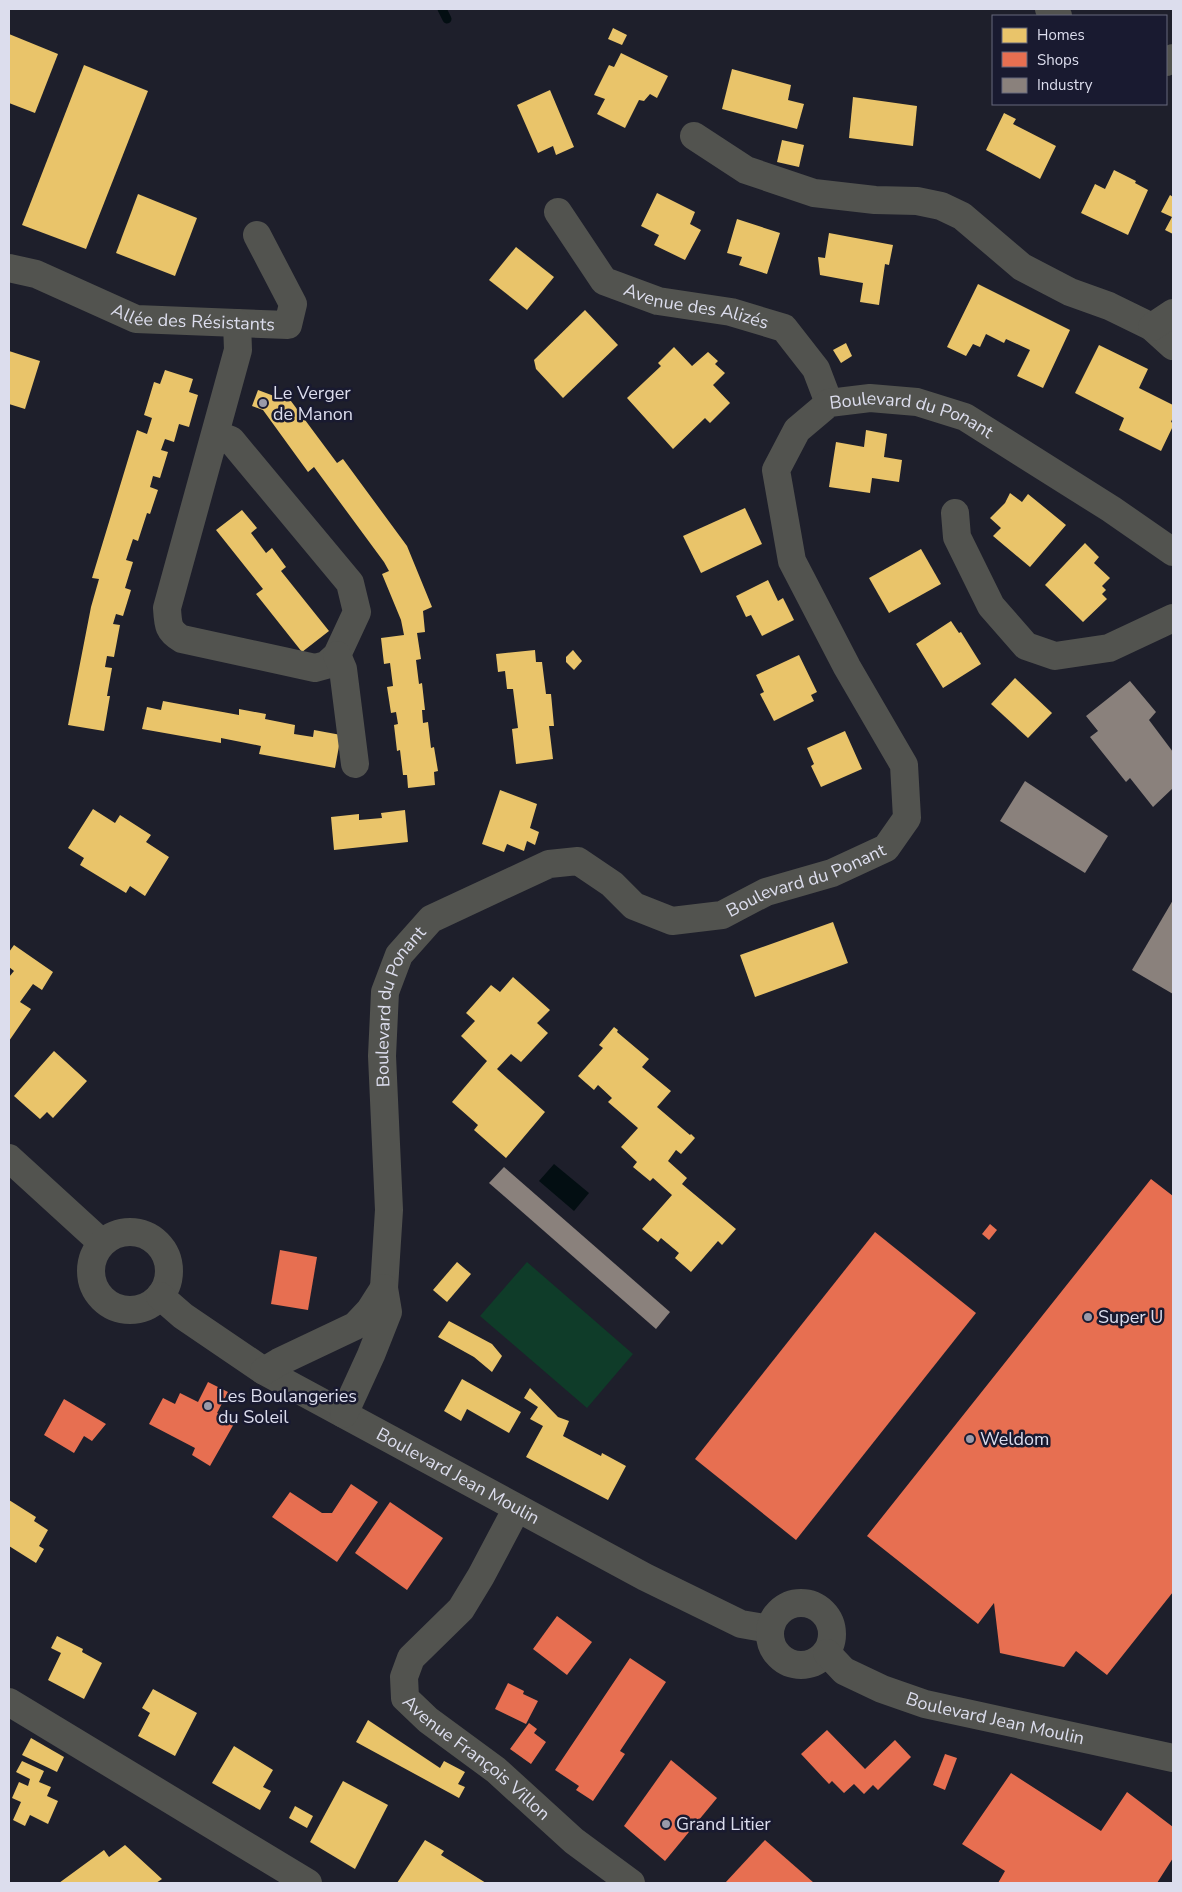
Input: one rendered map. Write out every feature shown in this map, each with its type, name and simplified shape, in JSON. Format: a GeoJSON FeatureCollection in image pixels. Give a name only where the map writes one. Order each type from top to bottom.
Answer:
{"type":"FeatureCollection","features":[{"type":"Feature","properties":{"kind":"street"},"geometry":{"type":"LineString","coordinates":[[694,136],[746,170],[814,193],[875,200],[917,201],[941,206],[962,216],[1022,267],[1070,292],[1109,306],[1162,320],[1173,346]]}},
{"type":"Feature","properties":{"kind":"street","name":"Avenue des Alizés"},"geometry":{"type":"LineString","coordinates":[[558,212],[604,281],[658,301],[731,312],[784,328],[816,369],[829,403]]}},
{"type":"Feature","properties":{"kind":"street","name":"Allée des Résistants"},"geometry":{"type":"LineString","coordinates":[[9,268],[36,274],[136,319],[288,325],[293,304],[257,235]]}},
{"type":"Feature","properties":{"kind":"street"},"geometry":{"type":"LineString","coordinates":[[215,434],[231,440],[350,583],[357,612],[337,655],[326,665],[316,668],[182,639],[172,633],[168,621],[167,608],[238,350],[237,323]]}},
{"type":"Feature","properties":{"kind":"street","name":"Boulevard du Ponant"},"geometry":{"type":"LineString","coordinates":[[344,1414],[388,1312],[384,1288],[390,1210],[382,1056],[385,992],[399,955],[431,919],[549,864],[578,862],[612,884],[634,906],[672,921],[722,915],[766,892],[832,873],[886,848],[907,818],[904,765],[847,668],[792,561],[776,470],[797,430],[829,403],[870,398],[917,402],[965,417],[1111,509],[1173,552]]}},
{"type":"Feature","properties":{"kind":"street"},"geometry":{"type":"LineString","coordinates":[[955,513],[957,537],[991,606],[1026,646],[1056,656],[1109,648],[1173,618]]}},
{"type":"Feature","properties":{"kind":"street"},"geometry":{"type":"LineString","coordinates":[[337,655],[343,669],[356,764]]}},
{"type":"Feature","properties":{"kind":"street"},"geometry":{"type":"LineString","coordinates":[[9,1158],[102,1243]]}},
{"type":"Feature","properties":{"kind":"street"},"geometry":{"type":"LineString","coordinates":[[125,1232],[139,1233],[151,1238],[161,1247],[167,1259],[169,1272],[167,1284],[160,1296],[143,1309],[122,1310],[102,1301],[91,1282],[91,1261],[102,1243],[113,1235],[125,1232]]}},
{"type":"Feature","properties":{"kind":"street","name":"Boulevard du Ponant"},"geometry":{"type":"LineString","coordinates":[[264,1371],[355,1326],[370,1310],[384,1288]]}},
{"type":"Feature","properties":{"kind":"street","name":"Boulevard Jean Moulin"},"geometry":{"type":"LineString","coordinates":[[160,1296],[183,1316],[264,1371],[646,1577],[741,1624],[770,1629]]}},
{"type":"Feature","properties":{"kind":"street"},"geometry":{"type":"LineString","coordinates":[[335,1336],[371,1355]]}},
{"type":"Feature","properties":{"kind":"street","name":"Avenue François Villon"},"geometry":{"type":"LineString","coordinates":[[517,1508],[461,1609],[411,1658],[404,1677],[405,1698],[428,1720],[496,1770],[574,1841],[630,1883]]}},
{"type":"Feature","properties":{"kind":"street"},"geometry":{"type":"LineString","coordinates":[[795,1603],[808,1603],[819,1608],[828,1617],[833,1629],[832,1642],[827,1653],[819,1661],[799,1666],[780,1658],[770,1640],[770,1629],[775,1617],[783,1608],[795,1603]]}},
{"type":"Feature","properties":{"kind":"street","name":"Boulevard Jean Moulin"},"geometry":{"type":"LineString","coordinates":[[827,1653],[844,1671],[882,1689],[925,1704],[1173,1758]]}},
{"type":"Feature","properties":{"kind":"street"},"geometry":{"type":"LineString","coordinates":[[9,1702],[308,1883]]}},
{"type":"Feature","properties":{"kind":"green space"},"geometry":{"type":"Polygon","coordinates":[[[527,1262],[633,1354],[587,1408],[480,1316],[527,1262]]]}},
{"type":"Feature","properties":{"kind":"shaded area"},"geometry":{"type":"Polygon","coordinates":[[[554,1164],[589,1193],[574,1211],[539,1181],[554,1164]]]}},
{"type":"Feature","properties":{"kind":"building: Homes"},"geometry":{"type":"Polygon","coordinates":[[[613,28],[627,35],[622,45],[608,39],[613,28]]]}},
{"type":"Feature","properties":{"kind":"building: Homes"},"geometry":{"type":"Polygon","coordinates":[[[9,34],[58,54],[35,113],[9,103],[9,34]]]}},
{"type":"Feature","properties":{"kind":"building: Homes"},"geometry":{"type":"Polygon","coordinates":[[[621,53],[668,76],[657,98],[650,94],[644,101],[639,100],[625,128],[597,114],[605,99],[594,95],[609,65],[614,67],[621,53]]]}},
{"type":"Feature","properties":{"kind":"building: Homes"},"geometry":{"type":"Polygon","coordinates":[[[84,65],[148,91],[86,249],[22,225],[84,65]]]}},
{"type":"Feature","properties":{"kind":"building: Homes"},"geometry":{"type":"Polygon","coordinates":[[[732,69],[791,85],[788,100],[804,104],[797,129],[722,109],[732,69]]]}},
{"type":"Feature","properties":{"kind":"building: Homes"},"geometry":{"type":"Polygon","coordinates":[[[550,90],[574,147],[556,155],[553,146],[538,153],[517,105],[550,90]]]}},
{"type":"Feature","properties":{"kind":"building: Homes"},"geometry":{"type":"Polygon","coordinates":[[[853,97],[917,106],[913,146],[849,138],[853,97]]]}},
{"type":"Feature","properties":{"kind":"building: Homes"},"geometry":{"type":"Polygon","coordinates":[[[1004,113],[1016,119],[1013,124],[1056,146],[1040,179],[986,150],[1004,113]]]}},
{"type":"Feature","properties":{"kind":"building: Homes"},"geometry":{"type":"Polygon","coordinates":[[[782,140],[804,145],[799,167],[777,162],[782,140]]]}},
{"type":"Feature","properties":{"kind":"building: Homes"},"geometry":{"type":"Polygon","coordinates":[[[1114,170],[1136,181],[1135,183],[1148,190],[1128,235],[1081,213],[1095,184],[1105,189],[1114,170]]]}},
{"type":"Feature","properties":{"kind":"building: Homes"},"geometry":{"type":"Polygon","coordinates":[[[657,193],[695,212],[690,224],[701,230],[685,260],[654,245],[659,235],[641,226],[657,193]]]}},
{"type":"Feature","properties":{"kind":"building: Homes"},"geometry":{"type":"Polygon","coordinates":[[[138,194],[197,218],[175,276],[116,253],[138,194]]]}},
{"type":"Feature","properties":{"kind":"building: Homes"},"geometry":{"type":"Polygon","coordinates":[[[1170,195],[1173,197],[1173,234],[1165,230],[1172,217],[1161,212],[1170,195]]]}},
{"type":"Feature","properties":{"kind":"building: Homes"},"geometry":{"type":"Polygon","coordinates":[[[737,219],[780,233],[767,274],[739,265],[742,257],[727,253],[737,219]]]}},
{"type":"Feature","properties":{"kind":"building: Homes"},"geometry":{"type":"Polygon","coordinates":[[[829,233],[893,245],[889,265],[885,264],[879,305],[860,302],[863,283],[820,275],[818,257],[825,258],[829,233]]]}},
{"type":"Feature","properties":{"kind":"building: Homes"},"geometry":{"type":"Polygon","coordinates":[[[516,247],[554,277],[527,310],[489,280],[516,247]]]}},
{"type":"Feature","properties":{"kind":"building: Homes"},"geometry":{"type":"Polygon","coordinates":[[[978,284],[1070,330],[1043,388],[1017,376],[1030,350],[1006,339],[1004,343],[986,334],[980,347],[973,344],[966,356],[947,347],[978,284]]]}},
{"type":"Feature","properties":{"kind":"building: Homes"},"geometry":{"type":"Polygon","coordinates":[[[585,310],[618,345],[563,398],[536,369],[534,360],[585,310]]]}},
{"type":"Feature","properties":{"kind":"building: Homes"},"geometry":{"type":"Polygon","coordinates":[[[846,343],[852,356],[841,363],[833,350],[846,343]]]}},
{"type":"Feature","properties":{"kind":"building: Homes"},"geometry":{"type":"Polygon","coordinates":[[[1099,345],[1148,369],[1139,388],[1173,405],[1171,422],[1173,426],[1161,451],[1119,430],[1124,418],[1075,393],[1099,345]]]}},
{"type":"Feature","properties":{"kind":"building: Homes"},"geometry":{"type":"Polygon","coordinates":[[[674,347],[692,366],[708,352],[718,361],[715,364],[725,373],[713,385],[730,403],[710,423],[705,418],[673,449],[627,398],[661,366],[658,363],[674,347]]]}},
{"type":"Feature","properties":{"kind":"building: Homes"},"geometry":{"type":"Polygon","coordinates":[[[9,351],[40,361],[25,409],[9,404],[9,351]]]}},
{"type":"Feature","properties":{"kind":"building: Homes"},"geometry":{"type":"Polygon","coordinates":[[[165,370],[193,379],[189,392],[198,395],[189,427],[179,424],[174,442],[165,439],[161,450],[168,452],[160,478],[153,476],[150,487],[158,490],[150,514],[147,513],[138,541],[133,539],[126,560],[133,562],[125,588],[131,590],[123,616],[116,614],[113,624],[120,625],[114,657],[107,656],[105,667],[112,668],[107,696],[110,696],[104,731],[68,725],[91,607],[99,579],[92,578],[137,430],[147,434],[152,418],[144,415],[154,382],[160,384],[165,370]]]}},
{"type":"Feature","properties":{"kind":"building: Homes"},"geometry":{"type":"Polygon","coordinates":[[[258,390],[277,399],[285,393],[337,463],[343,459],[407,546],[432,607],[423,611],[425,632],[417,633],[421,659],[416,660],[419,684],[422,683],[425,710],[422,710],[423,723],[428,722],[431,748],[434,747],[438,771],[434,772],[435,785],[408,788],[407,775],[403,775],[400,750],[397,751],[394,725],[398,724],[396,712],[391,713],[387,687],[393,686],[390,663],[384,664],[381,638],[404,635],[401,620],[382,574],[389,571],[314,467],[308,472],[263,410],[252,406],[258,390]]]}},
{"type":"Feature","properties":{"kind":"building: Homes"},"geometry":{"type":"Polygon","coordinates":[[[866,430],[887,434],[884,457],[902,460],[899,482],[872,478],[870,493],[829,487],[836,442],[864,447],[866,430]]]}},
{"type":"Feature","properties":{"kind":"building: Homes"},"geometry":{"type":"Polygon","coordinates":[[[1010,493],[1022,502],[1028,494],[1066,525],[1030,567],[993,536],[1001,528],[990,518],[1005,503],[1010,493]]]}},
{"type":"Feature","properties":{"kind":"building: Homes"},"geometry":{"type":"Polygon","coordinates":[[[745,508],[762,544],[701,573],[683,536],[745,508]]]}},
{"type":"Feature","properties":{"kind":"building: Homes"},"geometry":{"type":"Polygon","coordinates":[[[242,510],[257,528],[251,533],[266,553],[272,548],[286,567],[281,571],[329,631],[302,652],[256,594],[263,589],[216,530],[242,510]]]}},
{"type":"Feature","properties":{"kind":"building: Homes"},"geometry":{"type":"Polygon","coordinates":[[[1085,543],[1099,557],[1094,563],[1110,578],[1102,586],[1106,590],[1102,594],[1107,599],[1083,622],[1045,585],[1085,543]]]}},
{"type":"Feature","properties":{"kind":"building: Homes"},"geometry":{"type":"Polygon","coordinates":[[[921,549],[941,584],[889,613],[869,578],[921,549]]]}},
{"type":"Feature","properties":{"kind":"building: Homes"},"geometry":{"type":"Polygon","coordinates":[[[768,580],[778,601],[783,598],[794,620],[762,636],[751,615],[746,617],[736,596],[768,580]]]}},
{"type":"Feature","properties":{"kind":"building: Homes"},"geometry":{"type":"Polygon","coordinates":[[[951,621],[959,633],[961,632],[981,664],[943,688],[916,644],[951,621]]]}},
{"type":"Feature","properties":{"kind":"building: Homes"},"geometry":{"type":"Polygon","coordinates":[[[535,650],[536,662],[542,662],[546,694],[551,694],[554,726],[549,726],[553,759],[516,764],[512,729],[518,728],[513,689],[507,689],[505,671],[498,672],[496,654],[535,650]]]}},
{"type":"Feature","properties":{"kind":"building: Homes"},"geometry":{"type":"Polygon","coordinates":[[[573,650],[582,661],[574,670],[566,662],[566,657],[573,650]]]}},
{"type":"Feature","properties":{"kind":"building: Homes"},"geometry":{"type":"Polygon","coordinates":[[[799,655],[817,692],[811,695],[814,701],[774,721],[760,694],[764,692],[756,675],[799,655]]]}},
{"type":"Feature","properties":{"kind":"building: Homes"},"geometry":{"type":"Polygon","coordinates":[[[1015,678],[1052,713],[1028,738],[991,704],[1015,678]]]}},
{"type":"Feature","properties":{"kind":"building: Homes"},"geometry":{"type":"Polygon","coordinates":[[[163,701],[239,715],[239,709],[266,714],[265,719],[295,725],[294,734],[313,737],[314,730],[341,735],[335,768],[259,754],[261,746],[221,738],[221,743],[142,729],[147,707],[161,710],[163,701]]]}},
{"type":"Feature","properties":{"kind":"building: Homes"},"geometry":{"type":"Polygon","coordinates":[[[845,731],[862,769],[821,787],[811,766],[814,764],[807,748],[845,731]]]}},
{"type":"Feature","properties":{"kind":"building: Homes"},"geometry":{"type":"Polygon","coordinates":[[[500,790],[537,804],[530,828],[539,832],[535,845],[527,841],[524,851],[507,844],[504,852],[482,844],[500,790]]]}},
{"type":"Feature","properties":{"kind":"building: Homes"},"geometry":{"type":"Polygon","coordinates":[[[93,809],[115,823],[120,815],[151,835],[146,842],[169,857],[145,896],[130,886],[126,893],[80,865],[84,858],[68,848],[93,809]]]}},
{"type":"Feature","properties":{"kind":"building: Homes"},"geometry":{"type":"Polygon","coordinates":[[[405,810],[408,842],[334,850],[331,817],[359,814],[359,820],[382,818],[381,813],[405,810]]]}},
{"type":"Feature","properties":{"kind":"building: Homes"},"geometry":{"type":"Polygon","coordinates":[[[833,922],[848,963],[755,997],[740,955],[833,922]]]}},
{"type":"Feature","properties":{"kind":"building: Homes"},"geometry":{"type":"Polygon","coordinates":[[[14,945],[53,972],[42,990],[33,984],[20,1002],[31,1009],[9,1041],[9,977],[14,971],[9,967],[9,952],[14,945]]]}},
{"type":"Feature","properties":{"kind":"building: Homes"},"geometry":{"type":"Polygon","coordinates":[[[513,977],[550,1010],[537,1023],[548,1033],[521,1062],[511,1054],[497,1069],[545,1112],[506,1158],[474,1130],[478,1125],[452,1102],[487,1061],[461,1036],[475,1021],[466,1013],[491,985],[500,992],[513,977]]]}},
{"type":"Feature","properties":{"kind":"building: Homes"},"geometry":{"type":"Polygon","coordinates":[[[614,1027],[618,1030],[617,1032],[649,1059],[642,1067],[671,1091],[657,1107],[695,1138],[681,1154],[676,1150],[668,1161],[687,1178],[682,1184],[736,1229],[722,1245],[718,1241],[691,1272],[675,1258],[679,1253],[661,1238],[658,1242],[642,1229],[672,1195],[653,1178],[650,1181],[633,1167],[637,1162],[621,1147],[638,1128],[608,1102],[612,1098],[598,1085],[594,1090],[578,1076],[603,1048],[599,1045],[614,1027]]]}},
{"type":"Feature","properties":{"kind":"building: Homes"},"geometry":{"type":"Polygon","coordinates":[[[54,1051],[87,1081],[53,1118],[47,1112],[40,1119],[14,1096],[54,1051]]]}},
{"type":"Feature","properties":{"kind":"building: Homes"},"geometry":{"type":"Polygon","coordinates":[[[457,1262],[471,1274],[447,1302],[433,1290],[457,1262]]]}},
{"type":"Feature","properties":{"kind":"building: Homes"},"geometry":{"type":"Polygon","coordinates":[[[449,1321],[492,1344],[502,1356],[492,1372],[474,1357],[438,1337],[449,1321]]]}},
{"type":"Feature","properties":{"kind":"building: Homes"},"geometry":{"type":"Polygon","coordinates":[[[462,1379],[521,1412],[509,1433],[467,1409],[461,1421],[444,1411],[462,1379]]]}},
{"type":"Feature","properties":{"kind":"building: Homes"},"geometry":{"type":"Polygon","coordinates":[[[530,1388],[558,1417],[569,1421],[563,1436],[601,1456],[602,1453],[626,1466],[608,1500],[526,1457],[543,1426],[530,1419],[538,1407],[524,1398],[530,1388]]]}},
{"type":"Feature","properties":{"kind":"building: Homes"},"geometry":{"type":"Polygon","coordinates":[[[9,1500],[36,1517],[34,1521],[48,1530],[39,1546],[44,1549],[36,1563],[9,1546],[9,1500]]]}},
{"type":"Feature","properties":{"kind":"building: Homes"},"geometry":{"type":"Polygon","coordinates":[[[57,1636],[83,1649],[82,1652],[102,1663],[84,1699],[48,1680],[61,1653],[51,1648],[57,1636]]]}},
{"type":"Feature","properties":{"kind":"building: Homes"},"geometry":{"type":"Polygon","coordinates":[[[153,1689],[197,1713],[175,1756],[138,1736],[150,1713],[142,1708],[153,1689]]]}},
{"type":"Feature","properties":{"kind":"building: Homes"},"geometry":{"type":"Polygon","coordinates":[[[368,1720],[440,1768],[444,1761],[465,1772],[458,1784],[465,1787],[459,1798],[356,1742],[368,1720]]]}},
{"type":"Feature","properties":{"kind":"building: Homes"},"geometry":{"type":"Polygon","coordinates":[[[31,1738],[64,1757],[57,1772],[22,1755],[31,1738]]]}},
{"type":"Feature","properties":{"kind":"building: Homes"},"geometry":{"type":"Polygon","coordinates":[[[234,1746],[273,1770],[263,1787],[271,1791],[260,1810],[212,1783],[234,1746]]]}},
{"type":"Feature","properties":{"kind":"building: Homes"},"geometry":{"type":"Polygon","coordinates":[[[22,1761],[44,1771],[39,1782],[51,1787],[47,1796],[58,1801],[48,1824],[30,1815],[25,1826],[13,1820],[21,1802],[12,1798],[19,1782],[28,1786],[30,1779],[16,1772],[22,1761]]]}},
{"type":"Feature","properties":{"kind":"building: Homes"},"geometry":{"type":"Polygon","coordinates":[[[343,1781],[388,1805],[355,1869],[310,1842],[343,1781]]]}},
{"type":"Feature","properties":{"kind":"building: Homes"},"geometry":{"type":"Polygon","coordinates":[[[295,1806],[313,1816],[307,1828],[289,1818],[295,1806]]]}},
{"type":"Feature","properties":{"kind":"building: Homes"},"geometry":{"type":"Polygon","coordinates":[[[425,1840],[444,1851],[441,1855],[486,1883],[397,1883],[425,1840]]]}},
{"type":"Feature","properties":{"kind":"building: Homes"},"geometry":{"type":"Polygon","coordinates":[[[125,1845],[162,1879],[156,1883],[59,1883],[104,1850],[109,1857],[125,1845]]]}},
{"type":"Feature","properties":{"kind":"building: Shops"},"geometry":{"type":"Polygon","coordinates":[[[1151,1179],[1173,1196],[1173,1592],[1107,1675],[1076,1651],[1064,1667],[1000,1653],[994,1603],[978,1624],[867,1536],[1151,1179]]]}},
{"type":"Feature","properties":{"kind":"building: Shops"},"geometry":{"type":"Polygon","coordinates":[[[990,1224],[997,1230],[989,1240],[982,1234],[990,1224]]]}},
{"type":"Feature","properties":{"kind":"building: Shops"},"geometry":{"type":"Polygon","coordinates":[[[875,1232],[976,1313],[796,1540],[695,1459],[875,1232]]]}},
{"type":"Feature","properties":{"kind":"building: Shops"},"geometry":{"type":"Polygon","coordinates":[[[280,1250],[317,1257],[308,1310],[271,1304],[280,1250]]]}},
{"type":"Feature","properties":{"kind":"building: Shops"},"geometry":{"type":"Polygon","coordinates":[[[208,1382],[228,1392],[217,1413],[235,1422],[210,1466],[192,1455],[195,1448],[149,1424],[163,1398],[175,1404],[180,1393],[198,1402],[208,1382]]]}},
{"type":"Feature","properties":{"kind":"building: Shops"},"geometry":{"type":"Polygon","coordinates":[[[64,1399],[106,1424],[92,1441],[84,1436],[74,1453],[44,1435],[64,1399]]]}},
{"type":"Feature","properties":{"kind":"building: Shops"},"geometry":{"type":"Polygon","coordinates":[[[351,1484],[378,1502],[337,1562],[272,1517],[290,1492],[322,1513],[332,1513],[351,1484]]]}},
{"type":"Feature","properties":{"kind":"building: Shops"},"geometry":{"type":"Polygon","coordinates":[[[390,1502],[443,1538],[407,1590],[355,1553],[390,1502]]]}},
{"type":"Feature","properties":{"kind":"building: Shops"},"geometry":{"type":"Polygon","coordinates":[[[557,1616],[592,1642],[567,1675],[533,1649],[557,1616]]]}},
{"type":"Feature","properties":{"kind":"building: Shops"},"geometry":{"type":"Polygon","coordinates":[[[630,1658],[666,1682],[620,1751],[625,1754],[593,1801],[576,1790],[579,1786],[555,1770],[630,1658]]]}},
{"type":"Feature","properties":{"kind":"building: Shops"},"geometry":{"type":"Polygon","coordinates":[[[508,1683],[524,1691],[523,1694],[538,1701],[526,1724],[495,1709],[508,1683]]]}},
{"type":"Feature","properties":{"kind":"building: Shops"},"geometry":{"type":"Polygon","coordinates":[[[529,1723],[537,1729],[534,1733],[546,1742],[531,1764],[510,1749],[529,1723]]]}},
{"type":"Feature","properties":{"kind":"building: Shops"},"geometry":{"type":"Polygon","coordinates":[[[827,1730],[865,1769],[895,1740],[911,1757],[878,1790],[873,1785],[864,1794],[854,1784],[844,1793],[832,1781],[829,1784],[801,1754],[827,1730]]]}},
{"type":"Feature","properties":{"kind":"building: Shops"},"geometry":{"type":"Polygon","coordinates":[[[945,1754],[957,1758],[945,1790],[933,1785],[945,1754]]]}},
{"type":"Feature","properties":{"kind":"building: Shops"},"geometry":{"type":"Polygon","coordinates":[[[671,1760],[717,1798],[665,1861],[624,1826],[671,1760]]]}},
{"type":"Feature","properties":{"kind":"building: Shops"},"geometry":{"type":"Polygon","coordinates":[[[1011,1773],[1101,1831],[1127,1792],[1173,1827],[1173,1858],[1157,1883],[998,1883],[1005,1871],[962,1844],[1011,1773]]]}},
{"type":"Feature","properties":{"kind":"building: Shops"},"geometry":{"type":"Polygon","coordinates":[[[765,1840],[814,1883],[725,1883],[765,1840]]]}},
{"type":"Feature","properties":{"kind":"building: Industry"},"geometry":{"type":"Polygon","coordinates":[[[1130,681],[1156,712],[1149,720],[1173,752],[1173,788],[1153,807],[1130,778],[1126,782],[1090,737],[1098,731],[1086,716],[1130,681]]]}},
{"type":"Feature","properties":{"kind":"building: Industry"},"geometry":{"type":"Polygon","coordinates":[[[1025,781],[1108,836],[1085,873],[1000,821],[1025,781]]]}},
{"type":"Feature","properties":{"kind":"building: Industry"},"geometry":{"type":"Polygon","coordinates":[[[1173,900],[1173,994],[1132,970],[1173,900]]]}},
{"type":"Feature","properties":{"kind":"building: Industry"},"geometry":{"type":"Polygon","coordinates":[[[504,1167],[670,1312],[656,1329],[489,1183],[504,1167]]]}},
{"type":"Feature","properties":{"kind":"waterway"},"geometry":{"type":"LineString","coordinates":[[442,9],[447,19]]}},
{"type":"Feature","properties":{"kind":"place","name":"Le Verger de Manon"},"geometry":{"type":"Point","coordinates":[263,403]}},
{"type":"Feature","properties":{"kind":"place","name":"Super U"},"geometry":{"type":"Point","coordinates":[1088,1317]}},
{"type":"Feature","properties":{"kind":"place","name":"Les Boulangeries du Soleil"},"geometry":{"type":"Point","coordinates":[208,1406]}},
{"type":"Feature","properties":{"kind":"place","name":"Weldom"},"geometry":{"type":"Point","coordinates":[970,1439]}},
{"type":"Feature","properties":{"kind":"place","name":"Grand Litier"},"geometry":{"type":"Point","coordinates":[666,1824]}}]}
